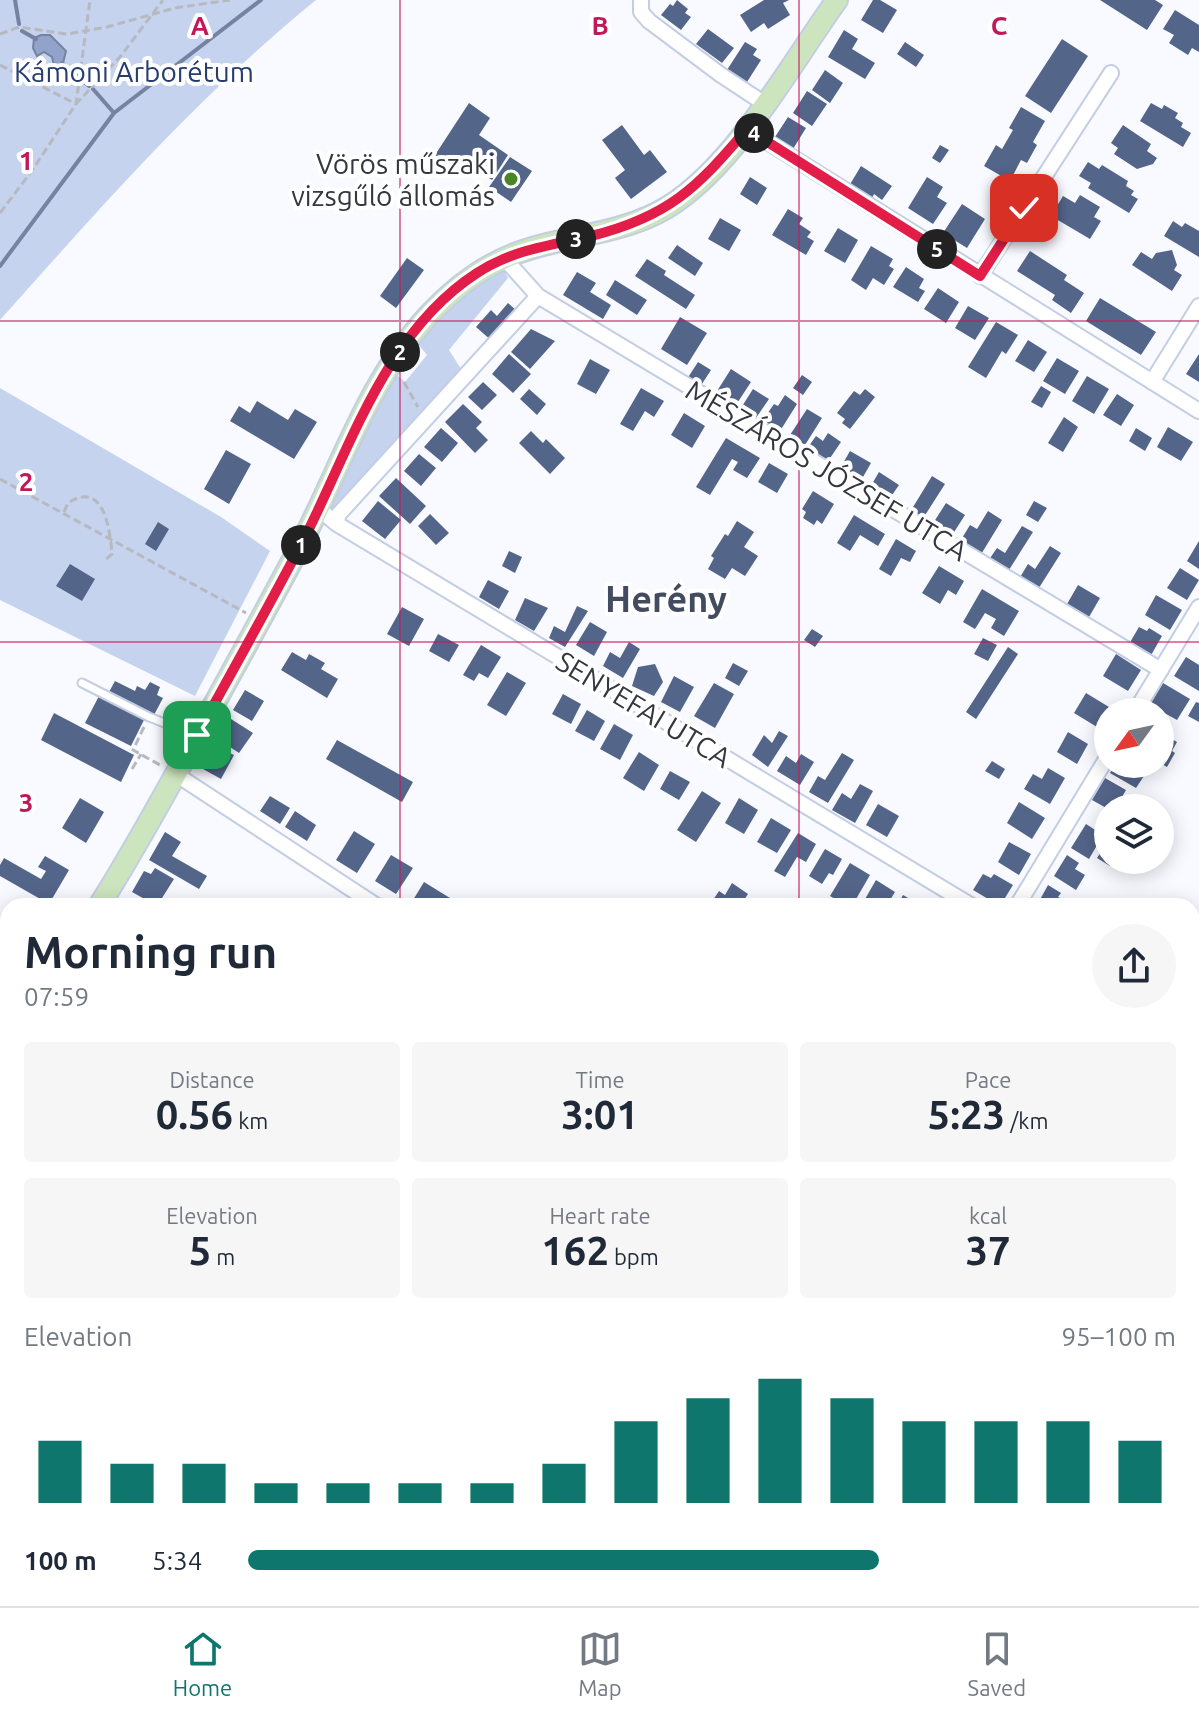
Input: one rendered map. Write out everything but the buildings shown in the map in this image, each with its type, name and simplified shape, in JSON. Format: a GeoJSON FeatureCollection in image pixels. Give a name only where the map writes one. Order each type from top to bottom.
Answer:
{"type":"FeatureCollection","features":[{"type":"Feature","properties":{"kind":"main road"},"geometry":{"type":"LineString","coordinates":[[104,898],[177,775],[319,509],[360,417],[391,365],[425,319],[476,273],[504,258],[611,230],[660,212],[702,180],[747,129],[837,0]]}},
{"type":"Feature","properties":{"kind":"street"},"geometry":{"type":"LineString","coordinates":[[641,0],[641,12],[649,21],[765,104]]}},
{"type":"Feature","properties":{"kind":"street"},"geometry":{"type":"LineString","coordinates":[[980,276],[1111,73]]}},
{"type":"Feature","properties":{"kind":"street"},"geometry":{"type":"LineString","coordinates":[[747,129],[1199,411]]}},
{"type":"Feature","properties":{"kind":"street","name":"MÉSZÁROS JÓZSEF UTCA"},"geometry":{"type":"LineString","coordinates":[[504,258],[538,296],[1161,670]]}},
{"type":"Feature","properties":{"kind":"street"},"geometry":{"type":"LineString","coordinates":[[337,524],[338,515],[538,296]]}},
{"type":"Feature","properties":{"kind":"street"},"geometry":{"type":"LineString","coordinates":[[1152,382],[1199,306]]}},
{"type":"Feature","properties":{"kind":"street","name":"SENYEFAI UTCA"},"geometry":{"type":"LineString","coordinates":[[319,509],[337,524],[959,898]]}},
{"type":"Feature","properties":{"kind":"street"},"geometry":{"type":"LineString","coordinates":[[1144,698],[1199,607]]}},
{"type":"Feature","properties":{"kind":"street"},"geometry":{"type":"LineString","coordinates":[[177,775],[365,898]]}},
{"type":"Feature","properties":{"kind":"street"},"geometry":{"type":"LineString","coordinates":[[1022,898],[1095,778]]}},
{"type":"Feature","properties":{"kind":"lane"},"geometry":{"type":"LineString","coordinates":[[82,683],[149,717],[197,735]]}},
{"type":"Feature","properties":{"kind":"path"},"geometry":{"type":"LineString","coordinates":[[76,104],[90,0]]}},
{"type":"Feature","properties":{"kind":"path"},"geometry":{"type":"LineString","coordinates":[[0,213],[76,104],[120,57],[163,0]]}},
{"type":"Feature","properties":{"kind":"path"},"geometry":{"type":"LineString","coordinates":[[0,34],[19,27],[67,34],[175,8],[230,0]]}},
{"type":"Feature","properties":{"kind":"path"},"geometry":{"type":"LineString","coordinates":[[0,65],[76,104]]}},
{"type":"Feature","properties":{"kind":"path"},"geometry":{"type":"LineString","coordinates":[[404,382],[425,420]]}},
{"type":"Feature","properties":{"kind":"path"},"geometry":{"type":"LineString","coordinates":[[0,479],[239,610]]}},
{"type":"Feature","properties":{"kind":"path"},"geometry":{"type":"LineString","coordinates":[[64,512],[73,500],[92,498],[106,514],[112,554],[105,560]]}},
{"type":"Feature","properties":{"kind":"path"},"geometry":{"type":"LineString","coordinates":[[149,717],[133,750],[177,775]]}},
{"type":"Feature","properties":{"kind":"path"},"geometry":{"type":"LineString","coordinates":[[132,769],[141,754]]}},
{"type":"Feature","properties":{"kind":"green space","name":"Kámoni Arborétum"},"geometry":{"type":"Polygon","coordinates":[[[0,0],[316,0],[191,113],[0,320],[0,0]]]}},
{"type":"Feature","properties":{"kind":"green space"},"geometry":{"type":"Polygon","coordinates":[[[503,268],[508,278],[449,350],[463,372],[338,515],[324,508],[393,372],[405,382],[427,355],[415,340],[455,297],[503,268]]]}},
{"type":"Feature","properties":{"kind":"green space"},"geometry":{"type":"Polygon","coordinates":[[[0,388],[221,517],[270,551],[195,696],[0,600],[0,388]]]}},
{"type":"Feature","properties":{"kind":"shaded area"},"geometry":{"type":"Polygon","coordinates":[[[50,35],[66,51],[60,75],[56,74],[52,57],[44,52],[37,56],[33,48],[34,38],[50,35]]]}},
{"type":"Feature","properties":{"kind":"waterway"},"geometry":{"type":"LineString","coordinates":[[15,0],[19,24]]}},
{"type":"Feature","properties":{"kind":"waterway"},"geometry":{"type":"LineString","coordinates":[[0,266],[114,113],[261,0]]}},
{"type":"Feature","properties":{"kind":"waterway"},"geometry":{"type":"LineString","coordinates":[[22,31],[36,39]]}},
{"type":"Feature","properties":{"kind":"waterway"},"geometry":{"type":"LineString","coordinates":[[62,63],[78,77]]}},
{"type":"Feature","properties":{"kind":"waterway"},"geometry":{"type":"LineString","coordinates":[[81,80],[89,86]]}},
{"type":"Feature","properties":{"kind":"waterway"},"geometry":{"type":"LineString","coordinates":[[93,89],[114,113]]}},
{"type":"Feature","properties":{"kind":"place","name":"Vörös műszaki vizsgűló állomás"},"geometry":{"type":"Point","coordinates":[511,179]}},
{"type":"Feature","properties":{"kind":"district","name":"Herény"},"geometry":{"type":"Point","coordinates":[666,598]}},
{"type":"Feature","properties":{"kind":"route"},"geometry":{"type":"LineString","coordinates":[[197,735],[288,570],[374,391],[425,319],[476,273],[523,251],[611,230],[660,212],[702,180],[747,129],[980,276],[1024,208]]}}]}
